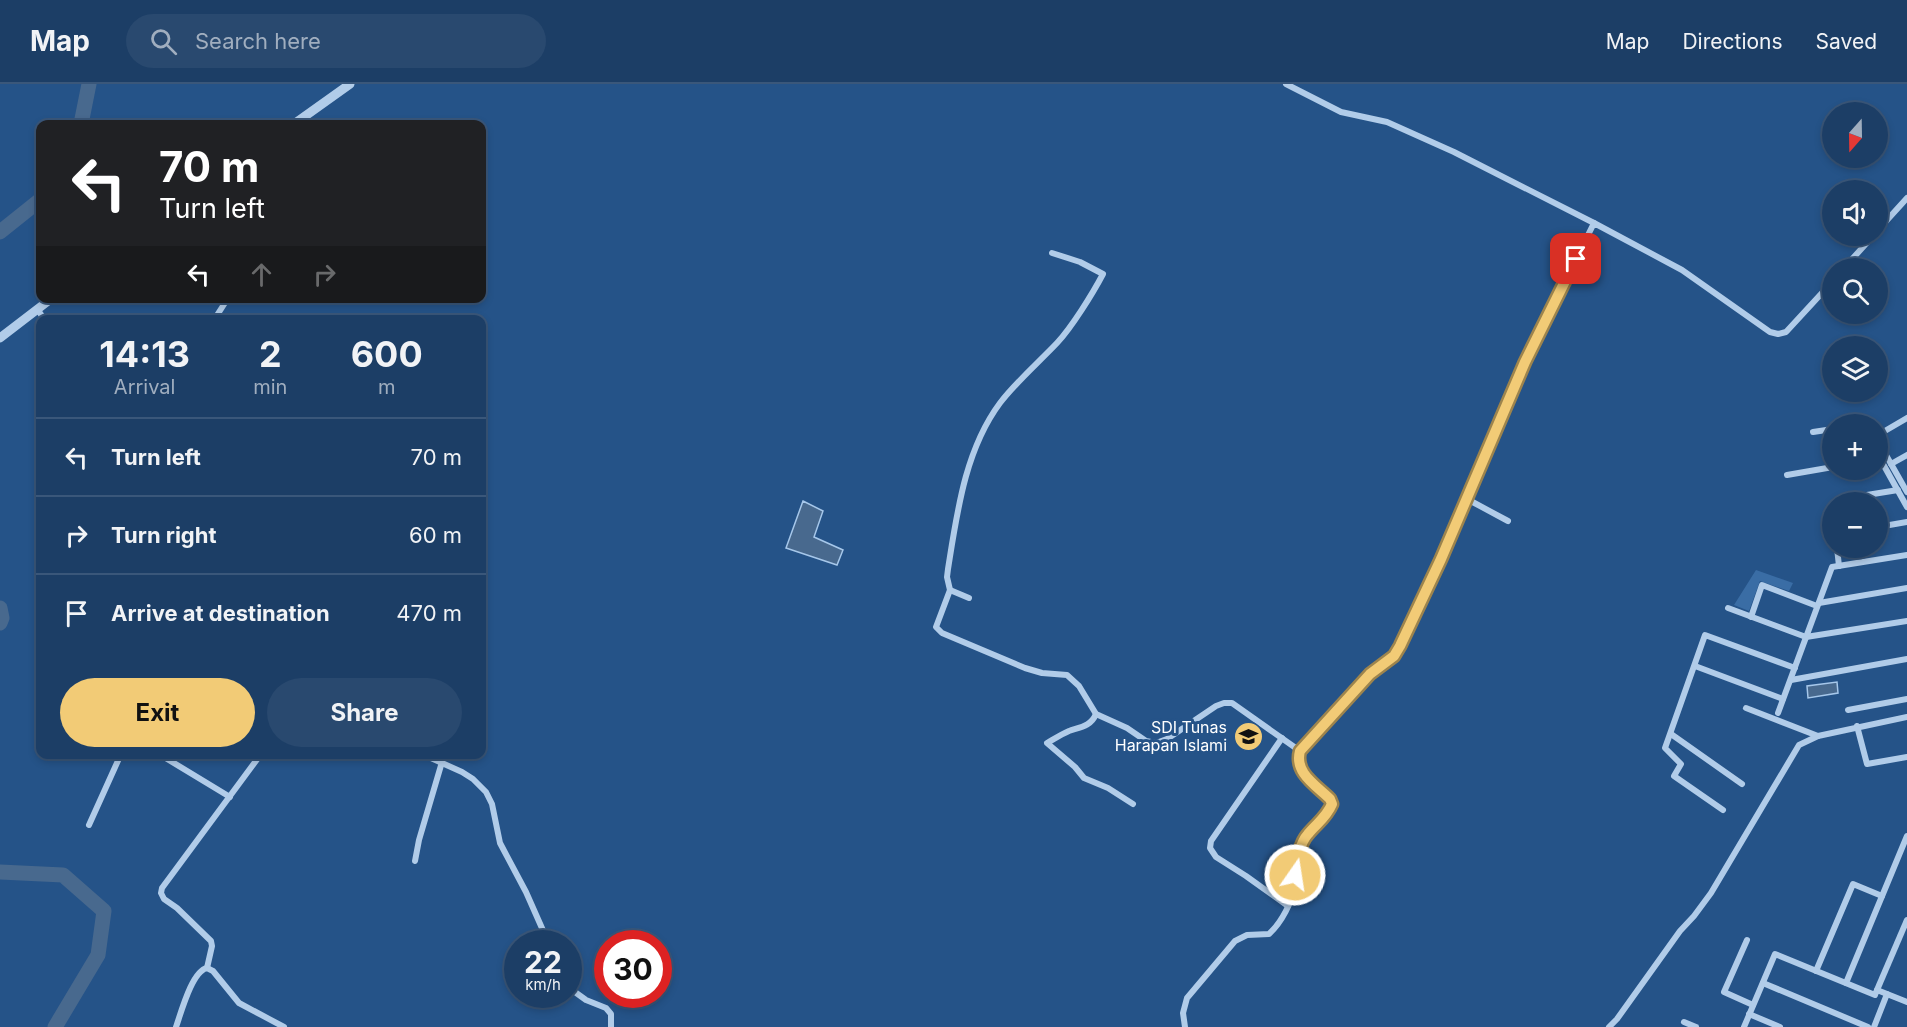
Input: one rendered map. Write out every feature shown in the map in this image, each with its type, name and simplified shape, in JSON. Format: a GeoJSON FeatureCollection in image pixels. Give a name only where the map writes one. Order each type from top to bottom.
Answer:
{"type":"FeatureCollection","features":[{"type":"Feature","properties":{"kind":"street"},"geometry":{"type":"LineString","coordinates":[[300,120],[350,84]]}},
{"type":"Feature","properties":{"kind":"street"},"geometry":{"type":"LineString","coordinates":[[1286,84],[1341,112],[1387,122],[1454,152],[1682,270],[1770,332],[1778,334],[1786,332],[1822,292]]}},
{"type":"Feature","properties":{"kind":"street"},"geometry":{"type":"LineString","coordinates":[[1888,219],[1907,198]]}},
{"type":"Feature","properties":{"kind":"street"},"geometry":{"type":"LineString","coordinates":[[1185,1027],[1183,1013],[1187,998],[1235,941],[1247,935],[1269,934],[1283,918],[1295,886],[1296,866],[1302,843],[1306,835],[1326,817],[1332,804],[1299,766],[1300,751],[1370,674],[1394,656],[1441,559],[1525,362],[1594,224]]}},
{"type":"Feature","properties":{"kind":"street"},"geometry":{"type":"LineString","coordinates":[[1853,258],[1864,246]]}},
{"type":"Feature","properties":{"kind":"street"},"geometry":{"type":"LineString","coordinates":[[1052,253],[1080,262],[1102,274],[1059,341],[1028,369],[999,405],[979,440],[959,504],[948,568],[947,578],[950,590],[936,627],[939,631],[1025,668],[1042,673],[1067,675],[1079,686],[1096,714],[1127,728],[1146,741],[1156,743],[1167,739],[1216,706],[1232,703],[1300,751]]}},
{"type":"Feature","properties":{"kind":"street"},"geometry":{"type":"LineString","coordinates":[[0,338],[45,303]]}},
{"type":"Feature","properties":{"kind":"street"},"geometry":{"type":"LineString","coordinates":[[37,309],[41,315]]}},
{"type":"Feature","properties":{"kind":"street"},"geometry":{"type":"LineString","coordinates":[[1888,429],[1907,418]]}},
{"type":"Feature","properties":{"kind":"street"},"geometry":{"type":"LineString","coordinates":[[1813,432],[1822,431]]}},
{"type":"Feature","properties":{"kind":"street"},"geometry":{"type":"LineString","coordinates":[[1891,464],[1907,455]]}},
{"type":"Feature","properties":{"kind":"street"},"geometry":{"type":"LineString","coordinates":[[1888,459],[1907,507]]}},
{"type":"Feature","properties":{"kind":"street"},"geometry":{"type":"LineString","coordinates":[[1787,475],[1822,469]]}},
{"type":"Feature","properties":{"kind":"street"},"geometry":{"type":"LineString","coordinates":[[1888,472],[1899,488],[1907,492]]}},
{"type":"Feature","properties":{"kind":"street"},"geometry":{"type":"LineString","coordinates":[[1878,492],[1899,488]]}},
{"type":"Feature","properties":{"kind":"street"},"geometry":{"type":"LineString","coordinates":[[1467,499],[1508,520]]}},
{"type":"Feature","properties":{"kind":"street"},"geometry":{"type":"LineString","coordinates":[[1888,525],[1907,522]]}},
{"type":"Feature","properties":{"kind":"street"},"geometry":{"type":"LineString","coordinates":[[1778,713],[1832,567],[1907,555]]}},
{"type":"Feature","properties":{"kind":"street"},"geometry":{"type":"LineString","coordinates":[[1838,558],[1839,566]]}},
{"type":"Feature","properties":{"kind":"street"},"geometry":{"type":"LineString","coordinates":[[1751,617],[1762,585],[1818,605],[1907,588]]}},
{"type":"Feature","properties":{"kind":"street"},"geometry":{"type":"LineString","coordinates":[[950,590],[969,598]]}},
{"type":"Feature","properties":{"kind":"street"},"geometry":{"type":"LineString","coordinates":[[1728,608],[1806,637],[1907,621]]}},
{"type":"Feature","properties":{"kind":"street"},"geometry":{"type":"LineString","coordinates":[[1723,810],[1674,776],[1681,764],[1665,747],[1705,635],[1795,668]]}},
{"type":"Feature","properties":{"kind":"street"},"geometry":{"type":"LineString","coordinates":[[1791,680],[1907,659]]}},
{"type":"Feature","properties":{"kind":"street"},"geometry":{"type":"LineString","coordinates":[[1695,666],[1784,699]]}},
{"type":"Feature","properties":{"kind":"street"},"geometry":{"type":"LineString","coordinates":[[1848,710],[1907,699]]}},
{"type":"Feature","properties":{"kind":"street"},"geometry":{"type":"LineString","coordinates":[[1746,708],[1818,736]]}},
{"type":"Feature","properties":{"kind":"street"},"geometry":{"type":"LineString","coordinates":[[1096,714],[1094,719],[1083,728],[1068,732],[1047,743],[1075,767],[1084,778],[1108,788],[1133,804]]}},
{"type":"Feature","properties":{"kind":"street"},"geometry":{"type":"LineString","coordinates":[[1608,1027],[1624,1010],[1680,931],[1711,893],[1799,745],[1818,736],[1907,717]]}},
{"type":"Feature","properties":{"kind":"street"},"geometry":{"type":"LineString","coordinates":[[1857,726],[1867,764],[1907,757]]}},
{"type":"Feature","properties":{"kind":"street"},"geometry":{"type":"LineString","coordinates":[[1671,734],[1742,784]]}},
{"type":"Feature","properties":{"kind":"street"},"geometry":{"type":"LineString","coordinates":[[1282,738],[1210,841],[1210,848],[1216,857],[1288,906]]}},
{"type":"Feature","properties":{"kind":"street"},"geometry":{"type":"LineString","coordinates":[[89,825],[119,759]]}},
{"type":"Feature","properties":{"kind":"street"},"geometry":{"type":"LineString","coordinates":[[167,759],[230,797]]}},
{"type":"Feature","properties":{"kind":"street"},"geometry":{"type":"LineString","coordinates":[[207,968],[211,941],[177,908],[164,899],[161,893],[165,883],[257,759]]}},
{"type":"Feature","properties":{"kind":"street"},"geometry":{"type":"LineString","coordinates":[[434,759],[473,779],[486,792],[492,804],[500,843],[543,930]]}},
{"type":"Feature","properties":{"kind":"street"},"geometry":{"type":"LineString","coordinates":[[415,861],[442,762]]}},
{"type":"Feature","properties":{"kind":"street"},"geometry":{"type":"LineString","coordinates":[[1846,983],[1907,836]]}},
{"type":"Feature","properties":{"kind":"street"},"geometry":{"type":"LineString","coordinates":[[1816,971],[1853,884],[1882,896]]}},
{"type":"Feature","properties":{"kind":"street"},"geometry":{"type":"LineString","coordinates":[[1744,1027],[1775,954],[1875,995],[1907,920]]}},
{"type":"Feature","properties":{"kind":"street"},"geometry":{"type":"LineString","coordinates":[[1747,940],[1724,992],[1753,1005]]}},
{"type":"Feature","properties":{"kind":"street"},"geometry":{"type":"LineString","coordinates":[[176,1027],[193,981],[198,973],[207,968],[213,971],[239,1003],[284,1027]]}},
{"type":"Feature","properties":{"kind":"street"},"geometry":{"type":"LineString","coordinates":[[1763,983],[1868,1027]]}},
{"type":"Feature","properties":{"kind":"street"},"geometry":{"type":"LineString","coordinates":[[1877,990],[1907,1002]]}},
{"type":"Feature","properties":{"kind":"street"},"geometry":{"type":"LineString","coordinates":[[1874,1027],[1887,994]]}},
{"type":"Feature","properties":{"kind":"street"},"geometry":{"type":"LineString","coordinates":[[582,997],[606,1008],[611,1014],[611,1027]]}},
{"type":"Feature","properties":{"kind":"street"},"geometry":{"type":"LineString","coordinates":[[1749,1014],[1780,1027]]}},
{"type":"Feature","properties":{"kind":"street"},"geometry":{"type":"LineString","coordinates":[[1684,1022],[1696,1027]]}},
{"type":"Feature","properties":{"kind":"shaded area"},"geometry":{"type":"Polygon","coordinates":[[[803,501],[823,511],[814,537],[843,550],[837,565],[786,548],[803,501]]]}},
{"type":"Feature","properties":{"kind":"shaded area"},"geometry":{"type":"Polygon","coordinates":[[[1756,570],[1793,583],[1789,591],[1760,581],[1749,611],[1734,605],[1756,570]]]}},
{"type":"Feature","properties":{"kind":"shaded area"},"geometry":{"type":"Polygon","coordinates":[[[1837,682],[1838,693],[1808,698],[1807,686],[1837,682]]]}},
{"type":"Feature","properties":{"kind":"waterway"},"geometry":{"type":"LineString","coordinates":[[82,120],[89,84]]}},
{"type":"Feature","properties":{"kind":"waterway"},"geometry":{"type":"LineString","coordinates":[[0,232],[36,203]]}},
{"type":"Feature","properties":{"kind":"waterway"},"geometry":{"type":"LineString","coordinates":[[0,608],[2,618],[0,623]]}},
{"type":"Feature","properties":{"kind":"waterway"},"geometry":{"type":"LineString","coordinates":[[0,872],[63,875],[104,911],[98,955],[55,1027]]}},
{"type":"Feature","properties":{"kind":"place","name":"SDI Tunas Harapan Islami"},"geometry":{"type":"Point","coordinates":[1248,736]}},
{"type":"Feature","properties":{"kind":"route"},"geometry":{"type":"LineString","coordinates":[[1295,875],[1306,835],[1326,817],[1332,804],[1299,766],[1300,751],[1370,674],[1394,656],[1400,646],[1441,559],[1525,362],[1576,259]]}}]}
